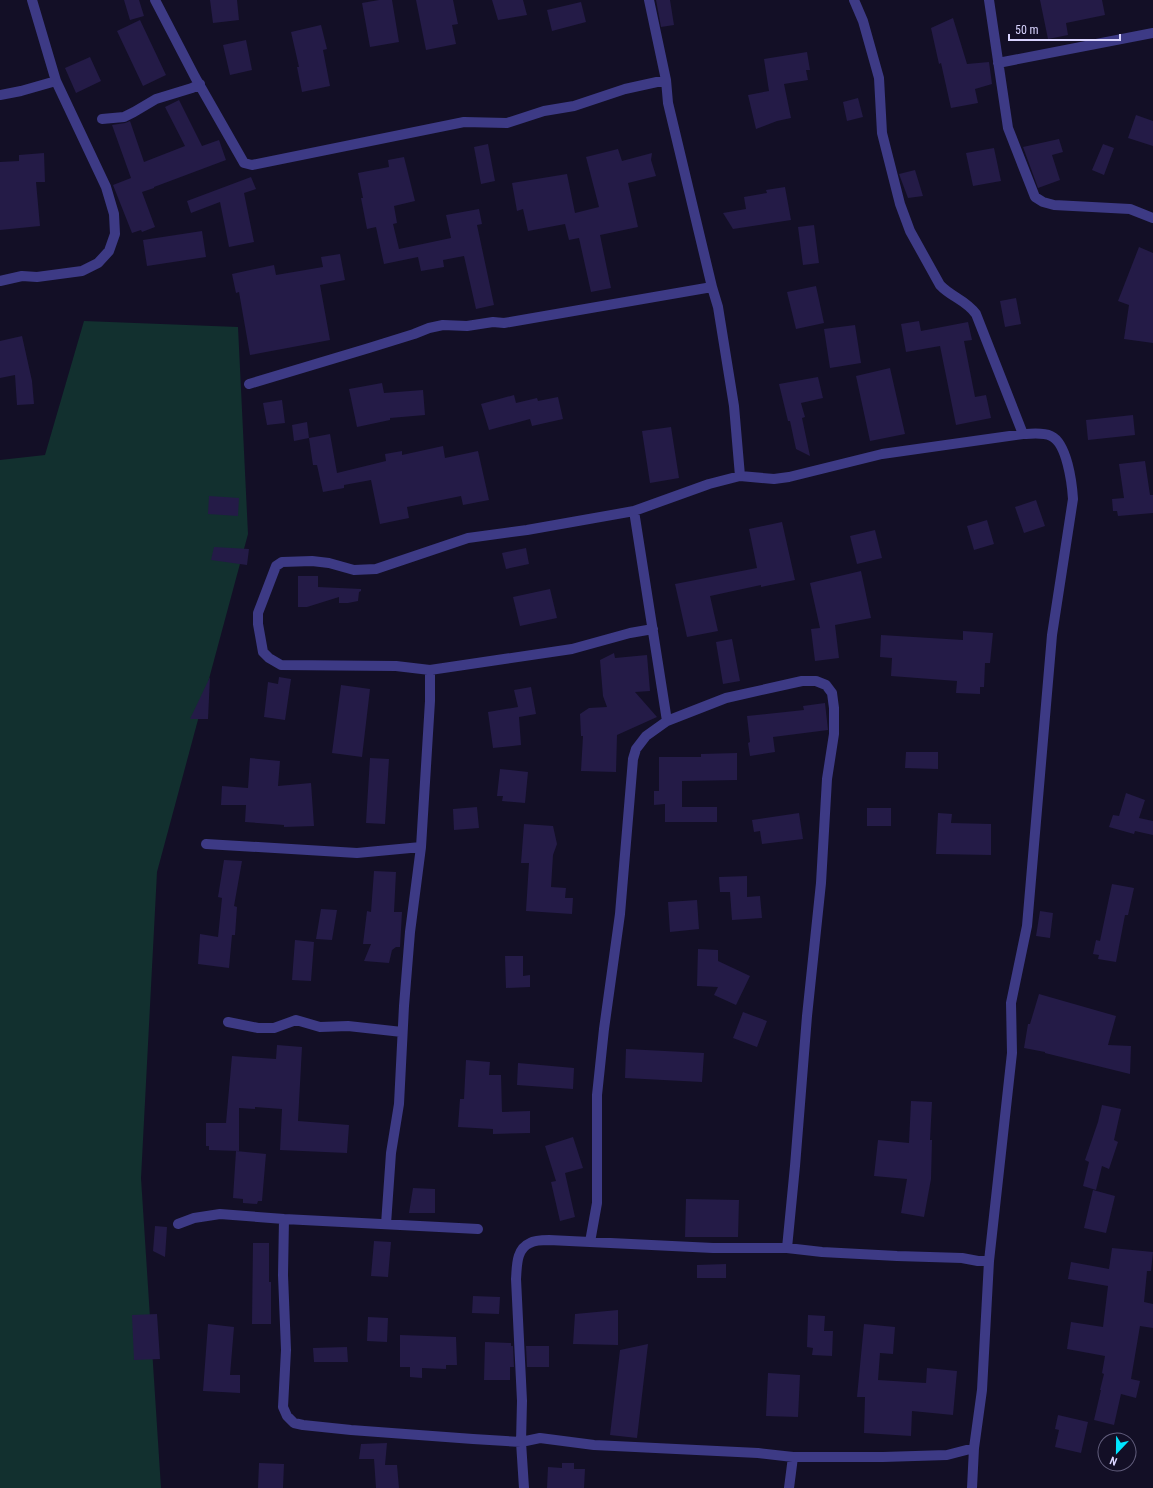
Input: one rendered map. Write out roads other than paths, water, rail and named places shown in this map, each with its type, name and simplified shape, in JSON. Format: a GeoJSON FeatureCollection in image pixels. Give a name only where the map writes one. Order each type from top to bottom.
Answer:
{"type":"FeatureCollection","features":[{"type":"Feature","properties":{"kind":"street"},"geometry":{"type":"LineString","coordinates":[[0,281],[22,276],[37,277],[82,271],[98,264],[109,251],[115,234],[114,214],[106,187],[56,81],[32,0]]}},
{"type":"Feature","properties":{"kind":"street"},"geometry":{"type":"LineString","coordinates":[[155,0],[195,76],[244,163],[252,165],[464,122],[507,123],[544,111],[574,106],[625,89],[666,80]]}},
{"type":"Feature","properties":{"kind":"street"},"geometry":{"type":"LineString","coordinates":[[649,0],[666,80],[668,103],[718,307],[734,406],[740,476]]}},
{"type":"Feature","properties":{"kind":"street"},"geometry":{"type":"LineString","coordinates":[[854,0],[863,21],[879,78],[882,133],[900,204],[910,231],[940,285],[946,292],[971,306],[976,314],[1023,434]]}},
{"type":"Feature","properties":{"kind":"street"},"geometry":{"type":"LineString","coordinates":[[989,0],[1008,128],[1035,197],[1043,202],[1054,205],[1130,209],[1153,218]]}},
{"type":"Feature","properties":{"kind":"street"},"geometry":{"type":"LineString","coordinates":[[998,63],[1153,33]]}},
{"type":"Feature","properties":{"kind":"street"},"geometry":{"type":"LineString","coordinates":[[0,94],[21,91],[56,81]]}},
{"type":"Feature","properties":{"kind":"street"},"geometry":{"type":"LineString","coordinates":[[102,120],[124,117],[156,99],[192,88],[200,84]]}},
{"type":"Feature","properties":{"kind":"street"},"geometry":{"type":"LineString","coordinates":[[249,384],[384,344],[429,328],[443,325],[467,326],[493,322],[504,323],[712,287]]}},
{"type":"Feature","properties":{"kind":"street"},"geometry":{"type":"LineString","coordinates":[[653,629],[566,650],[430,670],[396,666],[281,665],[274,662],[264,652],[258,624],[258,613],[276,566],[282,562],[312,561],[329,563],[354,570],[376,569],[468,538],[527,530],[634,511],[709,484],[740,476],[774,479],[789,477],[882,454],[1023,434],[1042,434],[1052,437],[1060,444],[1072,482],[1073,499],[1052,635],[1027,926],[1012,1003],[1012,1053],[989,1261],[982,1390],[974,1448],[972,1488]]}},
{"type":"Feature","properties":{"kind":"street"},"geometry":{"type":"LineString","coordinates":[[634,511],[667,721]]}},
{"type":"Feature","properties":{"kind":"street"},"geometry":{"type":"LineString","coordinates":[[386,1224],[391,1153],[399,1104],[402,1032],[410,932],[421,848],[430,701],[430,670]]}},
{"type":"Feature","properties":{"kind":"street"},"geometry":{"type":"LineString","coordinates":[[590,1242],[597,1203],[597,1095],[604,1029],[620,914],[633,759],[636,749],[646,736],[667,721],[726,698],[802,681],[816,681],[826,685],[832,693],[834,708],[834,734],[827,779],[821,883],[807,1009],[787,1248]]}},
{"type":"Feature","properties":{"kind":"street"},"geometry":{"type":"LineString","coordinates":[[206,844],[357,853],[421,848]]}},
{"type":"Feature","properties":{"kind":"street"},"geometry":{"type":"LineString","coordinates":[[228,1022],[258,1028],[274,1028],[296,1020],[320,1027],[348,1026],[402,1032]]}},
{"type":"Feature","properties":{"kind":"street"},"geometry":{"type":"LineString","coordinates":[[178,1224],[194,1218],[220,1214],[284,1220],[478,1229]]}},
{"type":"Feature","properties":{"kind":"street"},"geometry":{"type":"LineString","coordinates":[[284,1220],[283,1275],[286,1350],[283,1407],[287,1416],[294,1423],[473,1439],[521,1442],[540,1438],[594,1445],[758,1453],[793,1457],[947,1455],[974,1448]]}},
{"type":"Feature","properties":{"kind":"street"},"geometry":{"type":"LineString","coordinates":[[524,1488],[521,1442],[522,1394],[516,1279],[517,1262],[521,1250],[530,1243],[549,1240],[713,1248],[787,1248],[867,1254],[962,1258],[978,1262],[989,1261]]}},
{"type":"Feature","properties":{"kind":"street"},"geometry":{"type":"LineString","coordinates":[[789,1488],[793,1457]]}}]}
